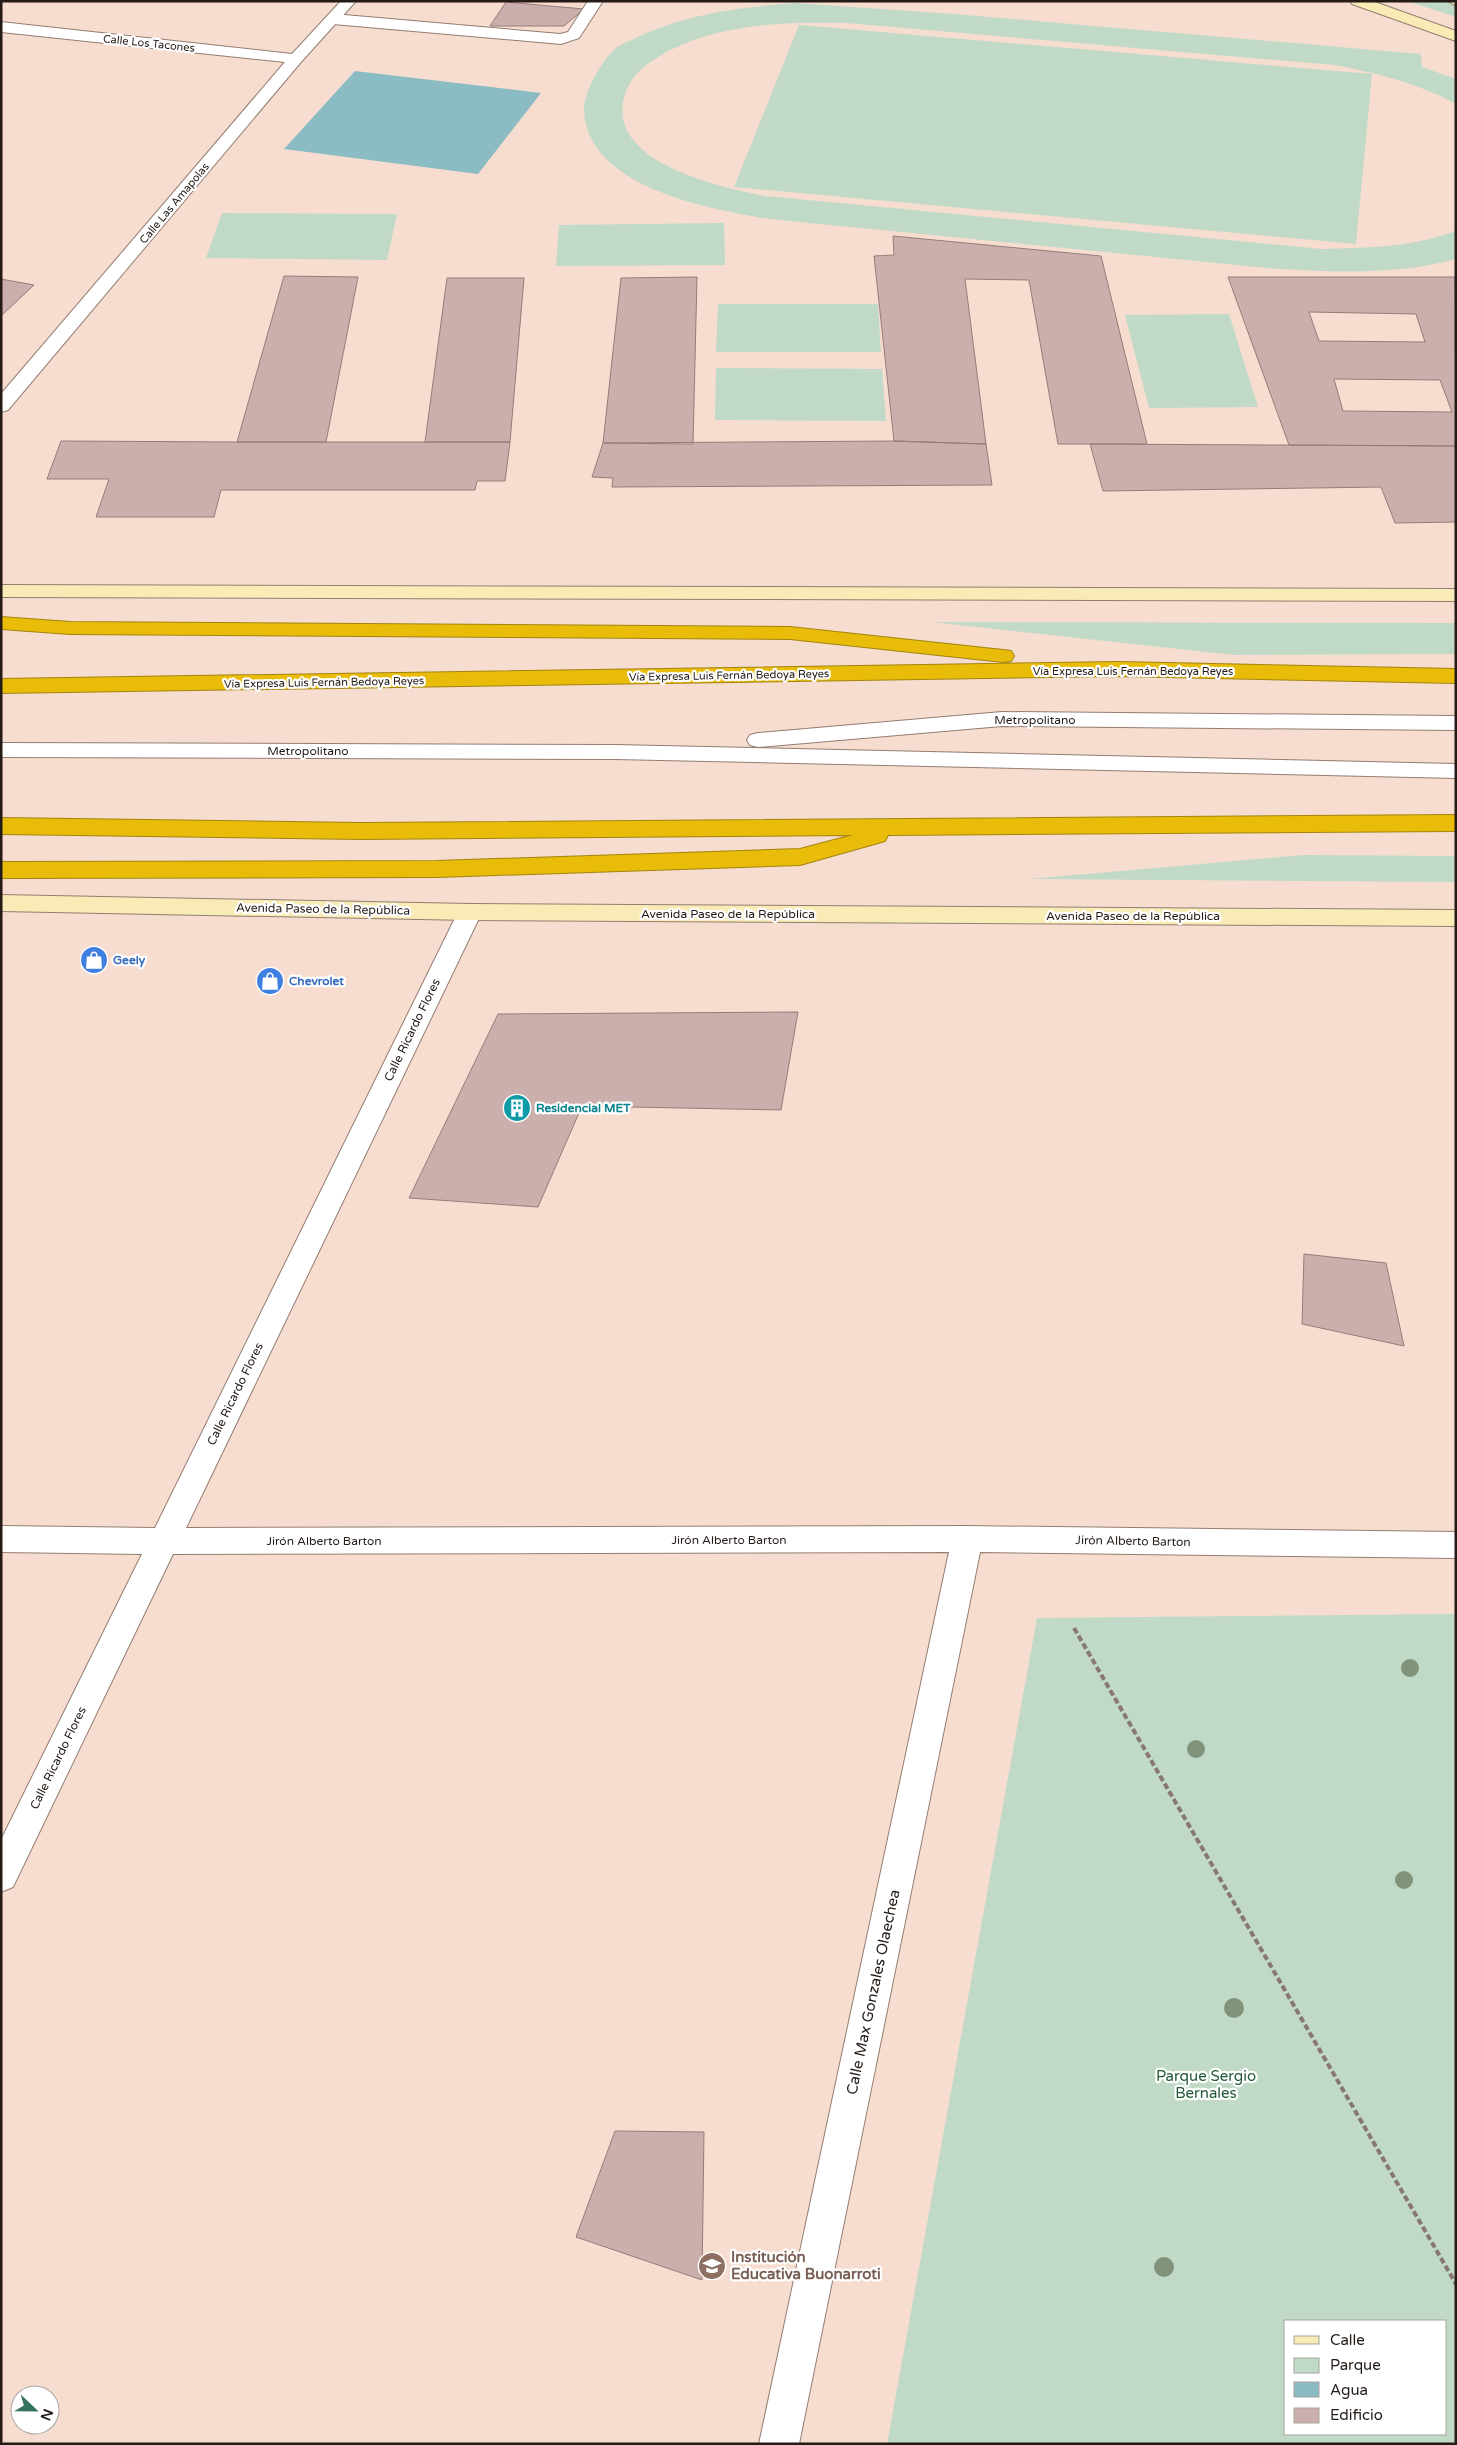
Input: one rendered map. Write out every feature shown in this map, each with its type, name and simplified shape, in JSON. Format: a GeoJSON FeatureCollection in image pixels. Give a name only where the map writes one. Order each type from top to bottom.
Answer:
{"type":"FeatureCollection","features":[{"type":"Feature","properties":{"kind":"highway"},"geometry":{"type":"LineString","coordinates":[[1,623],[70,628],[790,633],[1119,669]]}},
{"type":"Feature","properties":{"kind":"highway","name":"Vía Expresa Luis Fernán Bedoya Reyes"},"geometry":{"type":"LineString","coordinates":[[1,686],[1119,669],[1456,676]]}},
{"type":"Feature","properties":{"kind":"highway"},"geometry":{"type":"LineString","coordinates":[[1,826],[361,831],[1456,823]]}},
{"type":"Feature","properties":{"kind":"highway"},"geometry":{"type":"LineString","coordinates":[[1,870],[437,869],[800,857],[913,826]]}},
{"type":"Feature","properties":{"kind":"main road"},"geometry":{"type":"LineString","coordinates":[[1357,1],[1456,36]]}},
{"type":"Feature","properties":{"kind":"main road"},"geometry":{"type":"LineString","coordinates":[[1,591],[1456,595]]}},
{"type":"Feature","properties":{"kind":"main road","name":"Avenida Paseo de la República"},"geometry":{"type":"LineString","coordinates":[[1,903],[470,912],[1456,918]]}},
{"type":"Feature","properties":{"kind":"street","name":"Calle Las Amapolas"},"geometry":{"type":"LineString","coordinates":[[1,406],[296,60],[349,1]]}},
{"type":"Feature","properties":{"kind":"street"},"geometry":{"type":"LineString","coordinates":[[333,20],[561,39],[574,35],[596,1]]}},
{"type":"Feature","properties":{"kind":"street","name":"Calle Los Tacones"},"geometry":{"type":"LineString","coordinates":[[1,27],[296,60]]}},
{"type":"Feature","properties":{"kind":"street","name":"Metropolitano"},"geometry":{"type":"LineString","coordinates":[[615,752],[1002,719],[1456,722]]}},
{"type":"Feature","properties":{"kind":"street","name":"Metropolitano"},"geometry":{"type":"LineString","coordinates":[[1,750],[615,752],[1456,771]]}},
{"type":"Feature","properties":{"kind":"street","name":"Calle Ricardo Flores"},"geometry":{"type":"LineString","coordinates":[[1,1876],[470,912]]}},
{"type":"Feature","properties":{"kind":"street","name":"Jirón Alberto Barton"},"geometry":{"type":"LineString","coordinates":[[1,1539],[164,1541],[967,1539],[1456,1545]]}},
{"type":"Feature","properties":{"kind":"street","name":"Calle Max Gonzales Olaechea"},"geometry":{"type":"LineString","coordinates":[[779,2444],[967,1539]]}},
{"type":"Feature","properties":{"kind":"path"},"geometry":{"type":"LineString","coordinates":[[1074,1628],[1456,2284]]}},
{"type":"Feature","properties":{"kind":"green space"},"geometry":{"type":"Polygon","coordinates":[[[1407,1],[1448,1],[1456,4],[1456,17],[1407,1]]]}},
{"type":"Feature","properties":{"kind":"green space"},"geometry":{"type":"Polygon","coordinates":[[[794,3],[954,14],[1421,54],[1422,67],[1456,79],[1456,104],[1412,85],[1334,65],[846,23],[795,23],[744,28],[719,33],[694,40],[671,50],[649,63],[639,71],[632,81],[626,91],[623,103],[625,124],[635,142],[653,157],[699,179],[724,187],[766,196],[1322,249],[1373,247],[1406,243],[1456,231],[1456,259],[1412,268],[1390,270],[1278,269],[769,219],[685,201],[656,190],[628,176],[606,159],[590,137],[584,110],[587,94],[594,77],[616,48],[655,30],[694,17],[754,7],[794,3]]]}},
{"type":"Feature","properties":{"kind":"green space"},"geometry":{"type":"Polygon","coordinates":[[[799,25],[1372,74],[1356,244],[734,187],[799,25]]]}},
{"type":"Feature","properties":{"kind":"green space"},"geometry":{"type":"Polygon","coordinates":[[[222,213],[397,214],[387,260],[206,258],[222,213]]]}},
{"type":"Feature","properties":{"kind":"green space"},"geometry":{"type":"Polygon","coordinates":[[[724,223],[725,265],[556,266],[559,225],[724,223]]]}},
{"type":"Feature","properties":{"kind":"green space"},"geometry":{"type":"Polygon","coordinates":[[[718,304],[878,304],[881,352],[716,352],[718,304]]]}},
{"type":"Feature","properties":{"kind":"green space"},"geometry":{"type":"Polygon","coordinates":[[[1229,314],[1258,407],[1149,408],[1125,315],[1229,314]]]}},
{"type":"Feature","properties":{"kind":"green space"},"geometry":{"type":"Polygon","coordinates":[[[716,368],[882,369],[886,421],[715,420],[716,368]]]}},
{"type":"Feature","properties":{"kind":"green space"},"geometry":{"type":"Polygon","coordinates":[[[932,622],[1456,623],[1456,654],[1234,655],[932,622]]]}},
{"type":"Feature","properties":{"kind":"green space"},"geometry":{"type":"Polygon","coordinates":[[[1305,855],[1456,856],[1456,882],[1029,879],[1305,855]]]}},
{"type":"Feature","properties":{"kind":"green space","name":"Parque Sergio Bernales"},"geometry":{"type":"Polygon","coordinates":[[[1456,1614],[1456,2444],[887,2444],[1037,1618],[1456,1614]]]}},
{"type":"Feature","properties":{"kind":"water"},"geometry":{"type":"Polygon","coordinates":[[[355,71],[541,93],[478,174],[284,149],[355,71]]]}},
{"type":"Feature","properties":{"kind":"building"},"geometry":{"type":"Polygon","coordinates":[[[506,2],[584,9],[564,26],[490,26],[506,2]]]}},
{"type":"Feature","properties":{"kind":"building"},"geometry":{"type":"Polygon","coordinates":[[[893,236],[1101,256],[1147,444],[1058,444],[1029,280],[965,279],[986,444],[894,441],[874,256],[894,255],[893,236]]]}},
{"type":"Feature","properties":{"kind":"building"},"geometry":{"type":"Polygon","coordinates":[[[284,276],[358,277],[326,442],[237,442],[284,276]]]}},
{"type":"Feature","properties":{"kind":"building"},"geometry":{"type":"Polygon","coordinates":[[[697,277],[693,444],[603,443],[621,278],[697,277]]]}},
{"type":"Feature","properties":{"kind":"building"},"geometry":{"type":"Polygon","coordinates":[[[1228,277],[1455,277],[1456,446],[1289,445],[1228,277]],[[1309,312],[1319,341],[1425,342],[1416,314],[1309,312]],[[1334,379],[1343,411],[1452,412],[1440,380],[1334,379]]]}},
{"type":"Feature","properties":{"kind":"building"},"geometry":{"type":"Polygon","coordinates":[[[447,278],[524,278],[510,442],[425,442],[447,278]]]}},
{"type":"Feature","properties":{"kind":"building"},"geometry":{"type":"Polygon","coordinates":[[[1,279],[34,285],[1,316],[1,279]]]}},
{"type":"Feature","properties":{"kind":"building"},"geometry":{"type":"Polygon","coordinates":[[[61,441],[510,442],[505,481],[477,481],[475,490],[221,490],[214,517],[96,517],[109,479],[47,479],[61,441]]]}},
{"type":"Feature","properties":{"kind":"building"},"geometry":{"type":"Polygon","coordinates":[[[894,441],[986,444],[992,485],[612,487],[613,478],[592,477],[603,443],[894,441]]]}},
{"type":"Feature","properties":{"kind":"building"},"geometry":{"type":"Polygon","coordinates":[[[1090,444],[1456,446],[1456,522],[1395,523],[1381,487],[1103,491],[1090,444]]]}},
{"type":"Feature","properties":{"kind":"building","name":"Residencial MET"},"geometry":{"type":"Polygon","coordinates":[[[798,1012],[781,1110],[582,1106],[538,1207],[409,1198],[498,1014],[798,1012]]]}},
{"type":"Feature","properties":{"kind":"building"},"geometry":{"type":"Polygon","coordinates":[[[1304,1254],[1386,1263],[1404,1346],[1302,1324],[1304,1254]]]}},
{"type":"Feature","properties":{"kind":"building"},"geometry":{"type":"Polygon","coordinates":[[[615,2131],[704,2132],[702,2280],[576,2237],[615,2131]]]}},
{"type":"Feature","properties":{"kind":"place","name":"Geely"},"geometry":{"type":"Point","coordinates":[94,960]}},
{"type":"Feature","properties":{"kind":"place","name":"Chevrolet"},"geometry":{"type":"Point","coordinates":[270,981]}},
{"type":"Feature","properties":{"kind":"place","name":"Residencial MET"},"geometry":{"type":"Point","coordinates":[517,1108]}},
{"type":"Feature","properties":{"kind":"place","name":"Institución Educativa Buonarroti"},"geometry":{"type":"Point","coordinates":[712,2266]}}]}
